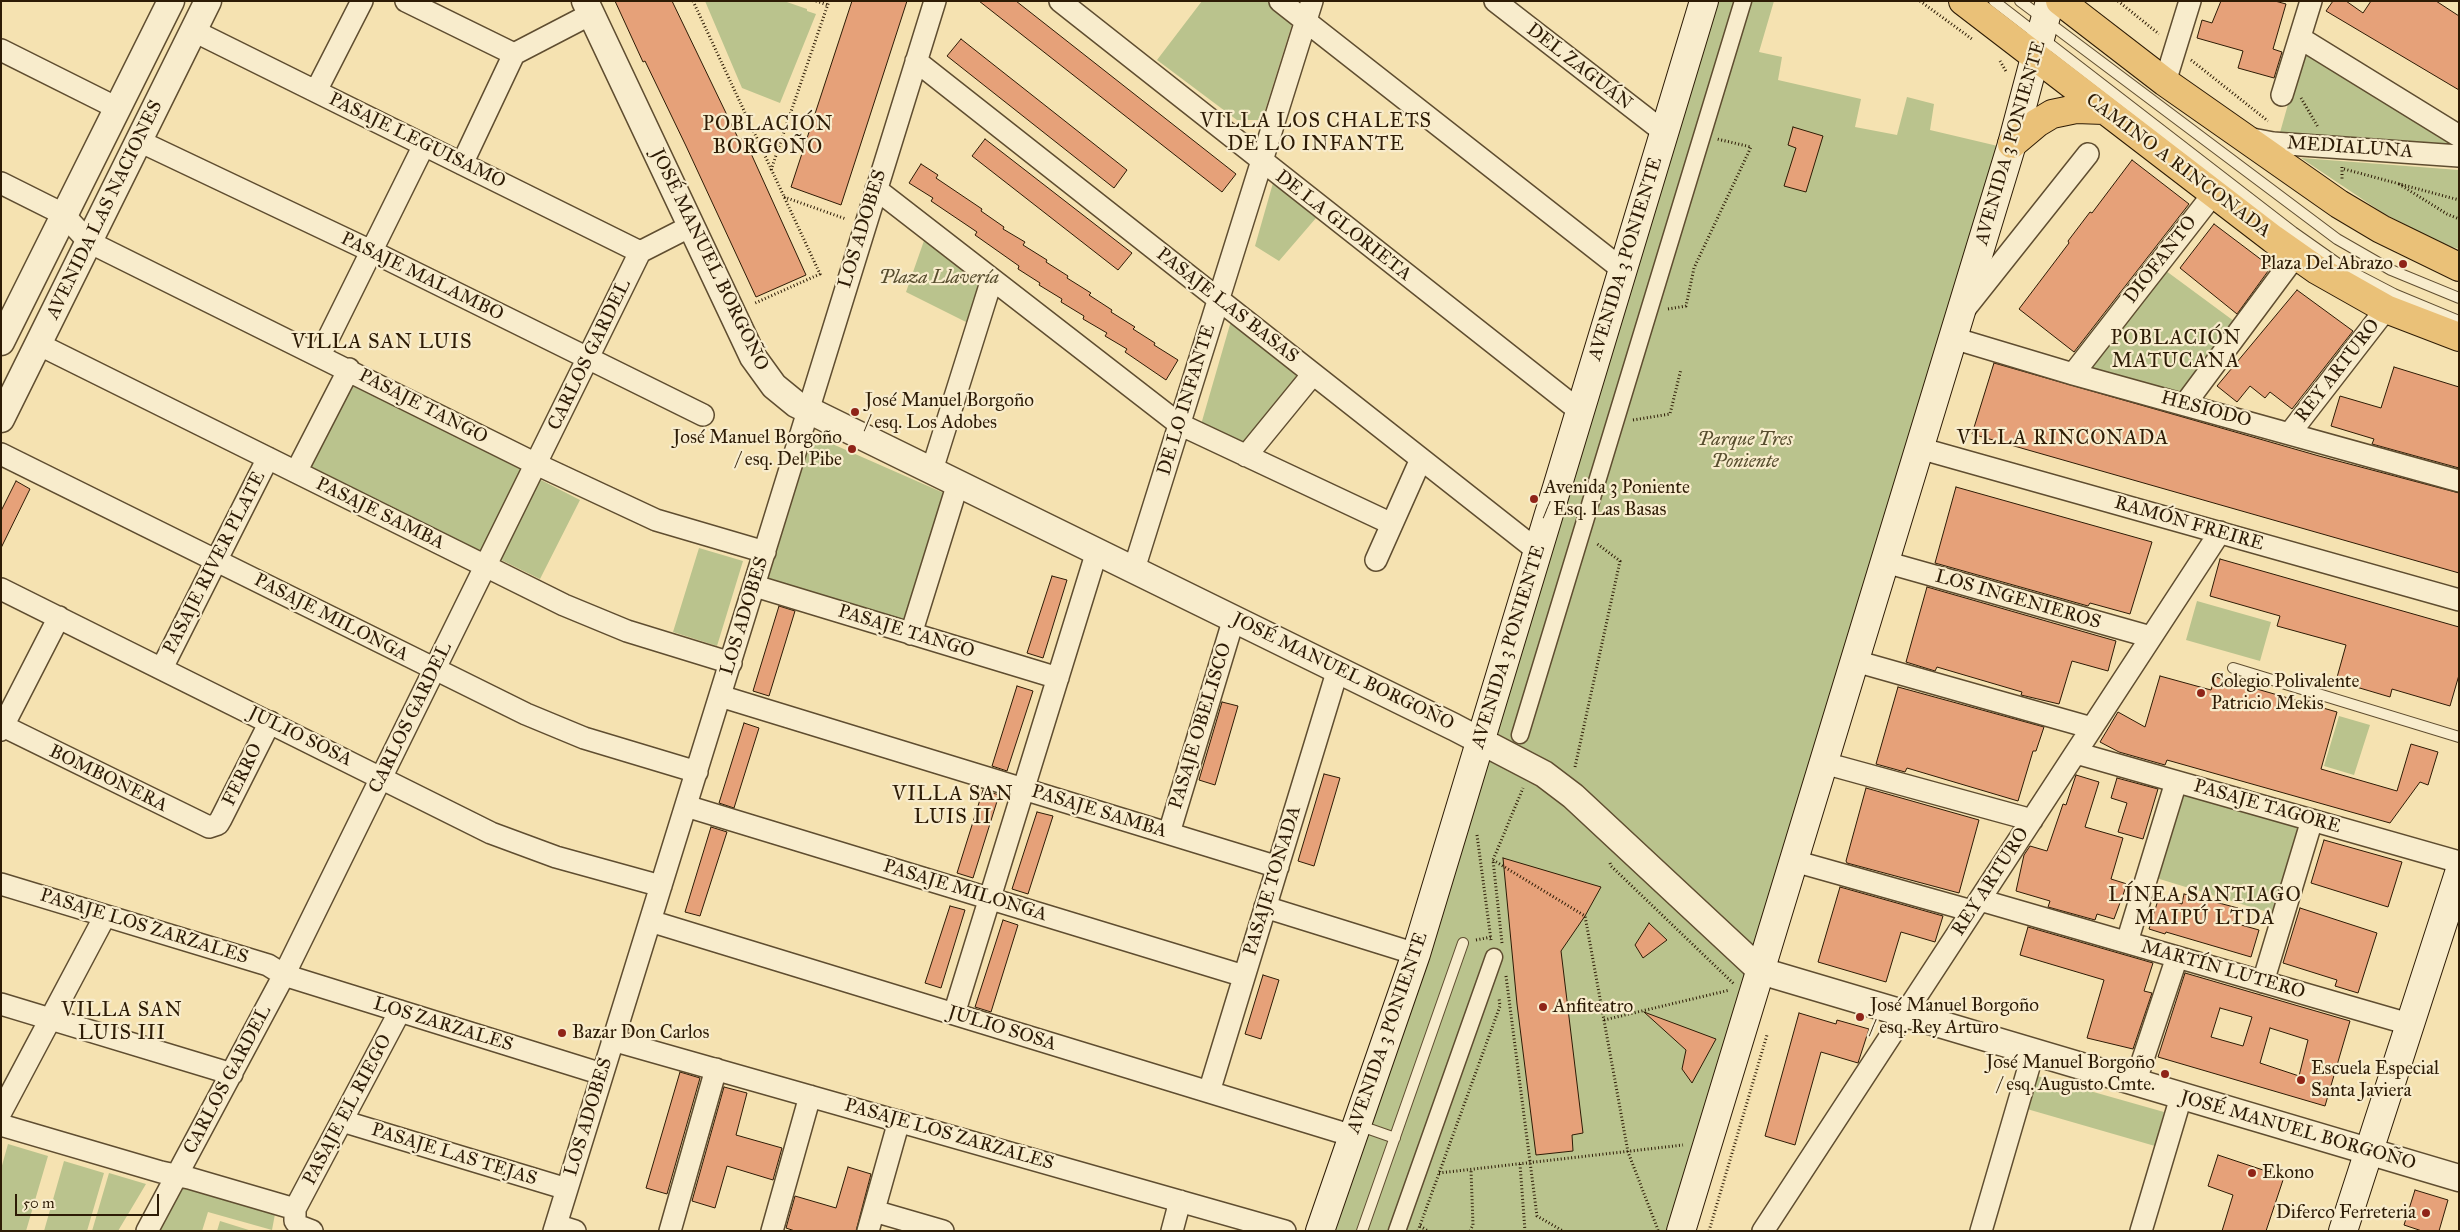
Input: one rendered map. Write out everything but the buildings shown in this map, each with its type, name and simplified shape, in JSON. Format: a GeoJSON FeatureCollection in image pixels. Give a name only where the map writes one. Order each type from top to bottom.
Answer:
{"type":"FeatureCollection","features":[{"type":"Feature","properties":{"kind":"main road","name":"AVENIDA 3 PONIENTE"},"geometry":{"type":"LineString","coordinates":[[1320,1231],[1416,954],[1704,1]]}},
{"type":"Feature","properties":{"kind":"main road","name":"CAMINO A RINCONADA"},"geometry":{"type":"LineString","coordinates":[[1975,4],[2047,24],[2165,82],[2339,204],[2414,246],[2459,267]]}},
{"type":"Feature","properties":{"kind":"main road","name":"AVENIDA 3 PONIENTE"},"geometry":{"type":"LineString","coordinates":[[1681,1231],[1920,448],[2047,24]]}},
{"type":"Feature","properties":{"kind":"main road","name":"CAMINO A RINCONADA"},"geometry":{"type":"LineString","coordinates":[[2047,24],[2104,110],[2296,256],[2338,283],[2386,309],[2459,338]]}},
{"type":"Feature","properties":{"kind":"main road"},"geometry":{"type":"LineString","coordinates":[[2012,144],[2037,123],[2052,114],[2076,109],[2104,110]]}},
{"type":"Feature","properties":{"kind":"main road"},"geometry":{"type":"LineString","coordinates":[[2343,1231],[2459,872]]}},
{"type":"Feature","properties":{"kind":"street","name":"AVENIDA LAS NACIONES"},"geometry":{"type":"LineString","coordinates":[[1,419],[208,1]]}},
{"type":"Feature","properties":{"kind":"street"},"geometry":{"type":"LineString","coordinates":[[316,91],[362,1]]}},
{"type":"Feature","properties":{"kind":"street"},"geometry":{"type":"LineString","coordinates":[[406,1],[514,54]]}},
{"type":"Feature","properties":{"kind":"street","name":"LOS ADOBES"},"geometry":{"type":"LineString","coordinates":[[562,1229],[567,1189],[612,1040],[755,586],[806,410],[935,1]]}},
{"type":"Feature","properties":{"kind":"street","name":"DE LA GLORIETA"},"geometry":{"type":"LineString","coordinates":[[1060,1],[1581,412]]}},
{"type":"Feature","properties":{"kind":"street"},"geometry":{"type":"LineString","coordinates":[[1280,1],[1622,270]]}},
{"type":"Feature","properties":{"kind":"street","name":"DE LO INFANTE"},"geometry":{"type":"LineString","coordinates":[[1134,569],[1312,1]]}},
{"type":"Feature","properties":{"kind":"street","name":"DEL ZAGUÁN"},"geometry":{"type":"LineString","coordinates":[[1494,1],[1664,132]]}},
{"type":"Feature","properties":{"kind":"street"},"geometry":{"type":"LineString","coordinates":[[1520,735],[1743,1]]}},
{"type":"Feature","properties":{"kind":"street"},"geometry":{"type":"LineString","coordinates":[[2165,82],[2190,1]]}},
{"type":"Feature","properties":{"kind":"street"},"geometry":{"type":"LineString","coordinates":[[2285,85],[2311,1]]}},
{"type":"Feature","properties":{"kind":"street","name":"AVENIDA LAS NACIONES"},"geometry":{"type":"LineString","coordinates":[[1,342],[168,2]]}},
{"type":"Feature","properties":{"kind":"street"},"geometry":{"type":"LineString","coordinates":[[462,164],[514,54],[588,8]]}},
{"type":"Feature","properties":{"kind":"street","name":"JOSÉ MANUEL BORGOÑO"},"geometry":{"type":"LineString","coordinates":[[588,8],[762,373],[784,396],[806,410],[1338,669],[1544,774],[1560,786],[1760,972],[2459,1178]]}},
{"type":"Feature","properties":{"kind":"street","name":"PASAJE LEGUISAMO"},"geometry":{"type":"LineString","coordinates":[[194,31],[640,252]]}},
{"type":"Feature","properties":{"kind":"street","name":"MEDIALUNA"},"geometry":{"type":"LineString","coordinates":[[2300,38],[2459,136]]}},
{"type":"Feature","properties":{"kind":"street"},"geometry":{"type":"LineString","coordinates":[[1,50],[117,108]]}},
{"type":"Feature","properties":{"kind":"street","name":"PASAJE LAS BASAS"},"geometry":{"type":"LineString","coordinates":[[916,61],[1538,551]]}},
{"type":"Feature","properties":{"kind":"street","name":"MEDIALUNA"},"geometry":{"type":"LineString","coordinates":[[2242,137],[2273,143],[2459,156]]}},
{"type":"Feature","properties":{"kind":"street","name":"PASAJE MALAMBO"},"geometry":{"type":"LineString","coordinates":[[139,140],[371,251],[703,415]]}},
{"type":"Feature","properties":{"kind":"street"},"geometry":{"type":"LineString","coordinates":[[320,355],[424,145]]}},
{"type":"Feature","properties":{"kind":"street"},"geometry":{"type":"LineString","coordinates":[[1956,327],[2088,154]]}},
{"type":"Feature","properties":{"kind":"street"},"geometry":{"type":"LineString","coordinates":[[1,183],[63,214],[89,242]]}},
{"type":"Feature","properties":{"kind":"street"},"geometry":{"type":"LineString","coordinates":[[876,189],[1180,424],[1392,524]]}},
{"type":"Feature","properties":{"kind":"street","name":"DIOFANTO"},"geometry":{"type":"LineString","coordinates":[[2072,374],[2214,193]]}},
{"type":"Feature","properties":{"kind":"street"},"geometry":{"type":"LineString","coordinates":[[640,252],[691,226]]}},
{"type":"Feature","properties":{"kind":"street","name":"PASAJE TANGO"},"geometry":{"type":"LineString","coordinates":[[89,242],[320,355],[536,464],[656,520],[765,552]]}},
{"type":"Feature","properties":{"kind":"street","name":"CARLOS GARDEL"},"geometry":{"type":"LineString","coordinates":[[147,1231],[284,975],[640,252]]}},
{"type":"Feature","properties":{"kind":"street"},"geometry":{"type":"LineString","coordinates":[[2185,404],[2296,256]]}},
{"type":"Feature","properties":{"kind":"street"},"geometry":{"type":"LineString","coordinates":[[932,470],[992,279]]}},
{"type":"Feature","properties":{"kind":"street","name":"REY ARTURO"},"geometry":{"type":"LineString","coordinates":[[2290,433],[2386,309]]}},
{"type":"Feature","properties":{"kind":"street","name":"HESIODO"},"geometry":{"type":"LineString","coordinates":[[1956,327],[2072,374],[2459,481]]}},
{"type":"Feature","properties":{"kind":"street","name":"PASAJE SAMBA"},"geometry":{"type":"LineString","coordinates":[[38,344],[594,618],[627,631],[731,663]]}},
{"type":"Feature","properties":{"kind":"street"},"geometry":{"type":"LineString","coordinates":[[296,472],[349,370]]}},
{"type":"Feature","properties":{"kind":"street"},"geometry":{"type":"LineString","coordinates":[[1246,456],[1313,374]]}},
{"type":"Feature","properties":{"kind":"street","name":"RAMÓN FREIRE"},"geometry":{"type":"LineString","coordinates":[[1920,448],[2459,600]]}},
{"type":"Feature","properties":{"kind":"street","name":"PASAJE MILONGA"},"geometry":{"type":"LineString","coordinates":[[1,454],[435,670],[556,728],[697,772]]}},
{"type":"Feature","properties":{"kind":"street","name":"PASAJE RIVER PLATE"},"geometry":{"type":"LineString","coordinates":[[162,668],[268,458]]}},
{"type":"Feature","properties":{"kind":"street"},"geometry":{"type":"LineString","coordinates":[[1376,560],[1421,459]]}},
{"type":"Feature","properties":{"kind":"street"},"geometry":{"type":"LineString","coordinates":[[911,634],[958,483]]}},
{"type":"Feature","properties":{"kind":"street","name":"REY ARTURO"},"geometry":{"type":"LineString","coordinates":[[1763,1231],[2220,532]]}},
{"type":"Feature","properties":{"kind":"street"},"geometry":{"type":"LineString","coordinates":[[954,1014],[1097,551]]}},
{"type":"Feature","properties":{"kind":"street","name":"LOS INGENIEROS"},"geometry":{"type":"LineString","coordinates":[[1885,562],[2151,637]]}},
{"type":"Feature","properties":{"kind":"street","name":"PASAJE TANGO"},"geometry":{"type":"LineString","coordinates":[[755,586],[1058,678]]}},
{"type":"Feature","properties":{"kind":"street","name":"JULIO SOSA"},"geometry":{"type":"LineString","coordinates":[[1,589],[513,842],[556,857],[661,886]]}},
{"type":"Feature","properties":{"kind":"street"},"geometry":{"type":"LineString","coordinates":[[2,728],[58,617]]}},
{"type":"Feature","properties":{"kind":"street","name":"PASAJE OBELISCO"},"geometry":{"type":"LineString","coordinates":[[1168,834],[1234,618]]}},
{"type":"Feature","properties":{"kind":"street"},"geometry":{"type":"LineString","coordinates":[[1855,661],[2092,728]]}},
{"type":"Feature","properties":{"kind":"street","name":"PASAJE TONADA"},"geometry":{"type":"LineString","coordinates":[[1209,1092],[1338,669]]}},
{"type":"Feature","properties":{"kind":"street","name":"PASAJE SAMBA"},"geometry":{"type":"LineString","coordinates":[[720,696],[1278,867]]}},
{"type":"Feature","properties":{"kind":"street","name":"FERRO"},"geometry":{"type":"LineString","coordinates":[[214,827],[221,819],[270,722]]}},
{"type":"Feature","properties":{"kind":"street","name":"BOMBONERA"},"geometry":{"type":"LineString","coordinates":[[2,728],[204,826],[214,827]]}},
{"type":"Feature","properties":{"kind":"street","name":"PASAJE TAGORE"},"geometry":{"type":"LineString","coordinates":[[2076,752],[2459,862]]}},
{"type":"Feature","properties":{"kind":"street"},"geometry":{"type":"LineString","coordinates":[[1824,762],[2032,820]]}},
{"type":"Feature","properties":{"kind":"street"},"geometry":{"type":"LineString","coordinates":[[2127,942],[2176,782]]}},
{"type":"Feature","properties":{"kind":"street","name":"PASAJE MILONGA"},"geometry":{"type":"LineString","coordinates":[[686,806],[1244,976]]}},
{"type":"Feature","properties":{"kind":"street"},"geometry":{"type":"LineString","coordinates":[[2263,982],[2312,820]]}},
{"type":"Feature","properties":{"kind":"street","name":"MARTÍN LUTERO"},"geometry":{"type":"LineString","coordinates":[[1794,861],[2127,942],[2409,1024]]}},
{"type":"Feature","properties":{"kind":"street","name":"PASAJE LOS ZARZALES"},"geometry":{"type":"LineString","coordinates":[[1,884],[268,965],[284,975]]}},
{"type":"Feature","properties":{"kind":"street"},"geometry":{"type":"LineString","coordinates":[[1265,907],[1416,954]]}},
{"type":"Feature","properties":{"kind":"street"},"geometry":{"type":"LineString","coordinates":[[1,1112],[105,916]]}},
{"type":"Feature","properties":{"kind":"street","name":"JULIO SOSA"},"geometry":{"type":"LineString","coordinates":[[650,921],[1209,1092],[1355,1130]]}},
{"type":"Feature","properties":{"kind":"street"},"geometry":{"type":"LineString","coordinates":[[2135,1083],[2177,957]]}},
{"type":"Feature","properties":{"kind":"street"},"geometry":{"type":"LineString","coordinates":[[1397,1231],[1419,1168],[1500,959]]}},
{"type":"Feature","properties":{"kind":"street","name":"LOS ZARZALES"},"geometry":{"type":"LineString","coordinates":[[284,975],[602,1074]]}},
{"type":"Feature","properties":{"kind":"street"},"geometry":{"type":"LineString","coordinates":[[1,1004],[232,1074]]}},
{"type":"Feature","properties":{"kind":"street","name":"PASAJE EL RIEGO"},"geometry":{"type":"LineString","coordinates":[[295,1209],[400,1012]]}},
{"type":"Feature","properties":{"kind":"street","name":"PASAJE LOS ZARZALES"},"geometry":{"type":"LineString","coordinates":[[612,1040],[1285,1231]]}},
{"type":"Feature","properties":{"kind":"street"},"geometry":{"type":"LineString","coordinates":[[1981,1231],[2033,1053]]}},
{"type":"Feature","properties":{"kind":"street"},"geometry":{"type":"LineString","coordinates":[[670,1231],[716,1069]]}},
{"type":"Feature","properties":{"kind":"street"},"geometry":{"type":"LineString","coordinates":[[772,1231],[810,1096]]}},
{"type":"Feature","properties":{"kind":"street"},"geometry":{"type":"LineString","coordinates":[[2141,1231],[2180,1097]]}},
{"type":"Feature","properties":{"kind":"street","name":"PASAJE LAS TEJAS"},"geometry":{"type":"LineString","coordinates":[[342,1120],[567,1189]]}},
{"type":"Feature","properties":{"kind":"street"},"geometry":{"type":"LineString","coordinates":[[899,1121],[871,1221],[944,1231]]}},
{"type":"Feature","properties":{"kind":"street"},"geometry":{"type":"LineString","coordinates":[[1,1124],[161,1172],[295,1209],[295,1220],[299,1226],[312,1231]]}},
{"type":"Feature","properties":{"kind":"street"},"geometry":{"type":"LineString","coordinates":[[1172,1231],[1180,1201]]}},
{"type":"Feature","properties":{"kind":"lane"},"geometry":{"type":"LineString","coordinates":[[2020,1],[2293,232],[2344,268],[2394,294],[2459,321]]}},
{"type":"Feature","properties":{"kind":"lane"},"geometry":{"type":"LineString","coordinates":[[2047,24],[2337,239],[2391,270],[2459,298]]}},
{"type":"Feature","properties":{"kind":"lane"},"geometry":{"type":"LineString","coordinates":[[2233,668],[2459,737]]}},
{"type":"Feature","properties":{"kind":"lane"},"geometry":{"type":"LineString","coordinates":[[1362,1231],[1464,943]]}},
{"type":"Feature","properties":{"kind":"lane"},"geometry":{"type":"LineString","coordinates":[[1355,1130],[1395,1138]]}},
{"type":"Feature","properties":{"kind":"path"},"geometry":{"type":"LineString","coordinates":[[692,1],[820,274],[732,313]]}},
{"type":"Feature","properties":{"kind":"path"},"geometry":{"type":"LineString","coordinates":[[771,170],[829,3],[816,1]]}},
{"type":"Feature","properties":{"kind":"path"},"geometry":{"type":"LineString","coordinates":[[1920,1],[1975,42]]}},
{"type":"Feature","properties":{"kind":"path"},"geometry":{"type":"LineString","coordinates":[[2118,1],[2272,124]]}},
{"type":"Feature","properties":{"kind":"path"},"geometry":{"type":"LineString","coordinates":[[1997,58],[2003,64],[2009,77]]}},
{"type":"Feature","properties":{"kind":"path"},"geometry":{"type":"LineString","coordinates":[[2285,85],[2329,147]]}},
{"type":"Feature","properties":{"kind":"path"},"geometry":{"type":"LineString","coordinates":[[1648,311],[1686,306],[1694,268],[1752,147],[1702,135]]}},
{"type":"Feature","properties":{"kind":"path"},"geometry":{"type":"LineString","coordinates":[[2343,169],[2459,200]]}},
{"type":"Feature","properties":{"kind":"path"},"geometry":{"type":"LineString","coordinates":[[2395,182],[2447,214],[2459,219]]}},
{"type":"Feature","properties":{"kind":"path"},"geometry":{"type":"LineString","coordinates":[[784,196],[864,226]]}},
{"type":"Feature","properties":{"kind":"path"},"geometry":{"type":"LineString","coordinates":[[1615,423],[1670,414],[1681,370]]}},
{"type":"Feature","properties":{"kind":"path"},"geometry":{"type":"LineString","coordinates":[[1575,767],[1620,561],[1582,532]]}},
{"type":"Feature","properties":{"kind":"path"},"geometry":{"type":"LineString","coordinates":[[1569,763],[1580,772]]}},
{"type":"Feature","properties":{"kind":"path"},"geometry":{"type":"LineString","coordinates":[[1525,782],[1493,860],[1500,959],[1532,1163],[1537,1216],[1563,1231]]}},
{"type":"Feature","properties":{"kind":"path"},"geometry":{"type":"LineString","coordinates":[[1604,1020],[1713,996],[1738,988],[1611,866],[1610,858]]}},
{"type":"Feature","properties":{"kind":"path"},"geometry":{"type":"LineString","coordinates":[[1493,860],[1585,916],[1628,1152],[1658,1231]]}},
{"type":"Feature","properties":{"kind":"path"},"geometry":{"type":"LineString","coordinates":[[1418,1231],[1500,1006]]}},
{"type":"Feature","properties":{"kind":"path"},"geometry":{"type":"LineString","coordinates":[[1419,1168],[1439,1174],[1688,1145]]}},
{"type":"Feature","properties":{"kind":"path"},"geometry":{"type":"LineString","coordinates":[[1520,1164],[1525,1231]]}},
{"type":"Feature","properties":{"kind":"path"},"geometry":{"type":"LineString","coordinates":[[1470,1231],[1473,1225],[1471,1170]]}},
{"type":"Feature","properties":{"kind":"green space"},"geometry":{"type":"Polygon","coordinates":[[[705,1],[784,1],[816,14],[780,103],[742,88],[705,1]]]}},
{"type":"Feature","properties":{"kind":"green space"},"geometry":{"type":"Polygon","coordinates":[[[1202,1],[1272,1],[1294,18],[1262,120],[1237,120],[1157,60],[1202,1]]]}},
{"type":"Feature","properties":{"kind":"green space","name":"Parque Tres Poniente"},"geometry":{"type":"Polygon","coordinates":[[[1714,1],[1774,1],[1759,52],[1782,57],[1778,80],[1861,99],[1855,127],[1897,135],[1907,97],[1934,104],[1930,130],[2002,147],[1668,1231],[1325,1231],[1714,1]]]}},
{"type":"Feature","properties":{"kind":"green space"},"geometry":{"type":"Polygon","coordinates":[[[2311,54],[2459,148],[2279,136],[2302,55],[2311,54]]]}},
{"type":"Feature","properties":{"kind":"green space","name":"Plaza Del Abrazo"},"geometry":{"type":"Polygon","coordinates":[[[2301,158],[2459,170],[2459,249],[2442,244],[2383,213],[2301,158]]]}},
{"type":"Feature","properties":{"kind":"green space"},"geometry":{"type":"Polygon","coordinates":[[[1273,183],[1316,218],[1279,261],[1255,246],[1273,183]]]}},
{"type":"Feature","properties":{"kind":"green space","name":"Plaza Llavería"},"geometry":{"type":"Polygon","coordinates":[[[926,235],[988,282],[974,326],[906,292],[926,235]]]}},
{"type":"Feature","properties":{"kind":"green space"},"geometry":{"type":"Polygon","coordinates":[[[2158,265],[2242,327],[2185,404],[2073,374],[2158,265]]]}},
{"type":"Feature","properties":{"kind":"green space"},"geometry":{"type":"Polygon","coordinates":[[[1231,321],[1299,377],[1247,447],[1200,428],[1231,321]]]}},
{"type":"Feature","properties":{"kind":"green space"},"geometry":{"type":"Polygon","coordinates":[[[351,380],[524,466],[479,556],[306,470],[351,380]]]}},
{"type":"Feature","properties":{"kind":"green space"},"geometry":{"type":"Polygon","coordinates":[[[812,435],[946,494],[909,624],[765,579],[805,442],[812,435]]]}},
{"type":"Feature","properties":{"kind":"green space"},"geometry":{"type":"Polygon","coordinates":[[[539,479],[580,500],[540,579],[499,559],[539,479]]]}},
{"type":"Feature","properties":{"kind":"green space"},"geometry":{"type":"Polygon","coordinates":[[[699,548],[743,561],[717,646],[673,632],[699,548]]]}},
{"type":"Feature","properties":{"kind":"green space"},"geometry":{"type":"Polygon","coordinates":[[[2197,601],[2271,622],[2260,661],[2186,640],[2197,601]]]}},
{"type":"Feature","properties":{"kind":"green space"},"geometry":{"type":"Polygon","coordinates":[[[2339,716],[2370,725],[2354,775],[2324,766],[2339,716]]]}},
{"type":"Feature","properties":{"kind":"green space"},"geometry":{"type":"Polygon","coordinates":[[[2180,789],[2300,826],[2274,914],[2153,877],[2180,789]]]}},
{"type":"Feature","properties":{"kind":"green space"},"geometry":{"type":"Polygon","coordinates":[[[2037,1076],[2164,1112],[2155,1146],[2027,1109],[2037,1076]]]}},
{"type":"Feature","properties":{"kind":"green space"},"geometry":{"type":"Polygon","coordinates":[[[8,1144],[48,1156],[26,1231],[1,1231],[1,1169],[8,1144]]]}},
{"type":"Feature","properties":{"kind":"green space"},"geometry":{"type":"Polygon","coordinates":[[[64,1161],[104,1173],[87,1231],[44,1231],[64,1161]]]}},
{"type":"Feature","properties":{"kind":"green space"},"geometry":{"type":"Polygon","coordinates":[[[109,1173],[146,1184],[118,1231],[92,1231],[109,1173]]]}},
{"type":"Feature","properties":{"kind":"green space"},"geometry":{"type":"Polygon","coordinates":[[[181,1187],[275,1214],[272,1230],[208,1212],[202,1231],[157,1231],[181,1187]]]}},
{"type":"Feature","properties":{"kind":"green space"},"geometry":{"type":"Polygon","coordinates":[[[220,1221],[252,1231],[217,1231],[220,1221]]]}},
{"type":"Feature","properties":{"kind":"place","name":"Plaza Del Abrazo"},"geometry":{"type":"Point","coordinates":[2403,264]}},
{"type":"Feature","properties":{"kind":"place","name":"José Manuel Borgoño / esq. Los Adobes"},"geometry":{"type":"Point","coordinates":[855,412]}},
{"type":"Feature","properties":{"kind":"place","name":"José Manuel Borgoño / esq. Del Pibe"},"geometry":{"type":"Point","coordinates":[852,449]}},
{"type":"Feature","properties":{"kind":"place","name":"Avenida 3 Poniente / Esq. Las Basas"},"geometry":{"type":"Point","coordinates":[1534,499]}},
{"type":"Feature","properties":{"kind":"place","name":"Colegio Polivalente Patricio Mekis"},"geometry":{"type":"Point","coordinates":[2201,693]}},
{"type":"Feature","properties":{"kind":"place","name":"Anfiteatro"},"geometry":{"type":"Point","coordinates":[1543,1007]}},
{"type":"Feature","properties":{"kind":"place","name":"José Manuel Borgoño / esq. Rey Arturo"},"geometry":{"type":"Point","coordinates":[1860,1017]}},
{"type":"Feature","properties":{"kind":"place","name":"Bazar Don Carlos"},"geometry":{"type":"Point","coordinates":[562,1033]}},
{"type":"Feature","properties":{"kind":"place","name":"José Manuel Borgoño / esq. Augusto Cmte."},"geometry":{"type":"Point","coordinates":[2165,1074]}},
{"type":"Feature","properties":{"kind":"place","name":"Escuela Especial Santa Javiera"},"geometry":{"type":"Point","coordinates":[2301,1080]}},
{"type":"Feature","properties":{"kind":"place","name":"Ekono"},"geometry":{"type":"Point","coordinates":[2252,1173]}},
{"type":"Feature","properties":{"kind":"place","name":"Diferco Ferreteria"},"geometry":{"type":"Point","coordinates":[2426,1213]}},
{"type":"Feature","properties":{"kind":"district","name":"VILLA LOS CHALETS DE LO INFANTE"},"geometry":{"type":"Point","coordinates":[1316,134]}},
{"type":"Feature","properties":{"kind":"district","name":"POBLACIÓN BORGOÑO"},"geometry":{"type":"Point","coordinates":[768,136]}},
{"type":"Feature","properties":{"kind":"district","name":"VILLA SAN LUIS"},"geometry":{"type":"Point","coordinates":[382,343]}},
{"type":"Feature","properties":{"kind":"district","name":"POBLACIÓN MATUCANA"},"geometry":{"type":"Point","coordinates":[2176,350]}},
{"type":"Feature","properties":{"kind":"district","name":"VILLA RINCONADA"},"geometry":{"type":"Point","coordinates":[2063,439]}},
{"type":"Feature","properties":{"kind":"district","name":"VILLA SAN LUIS II"},"geometry":{"type":"Point","coordinates":[953,806]}},
{"type":"Feature","properties":{"kind":"district","name":"LÍNEA SANTIAGO MAIPÚ LTDA"},"geometry":{"type":"Point","coordinates":[2205,908]}},
{"type":"Feature","properties":{"kind":"district","name":"VILLA SAN LUIS III"},"geometry":{"type":"Point","coordinates":[122,1022]}}]}
